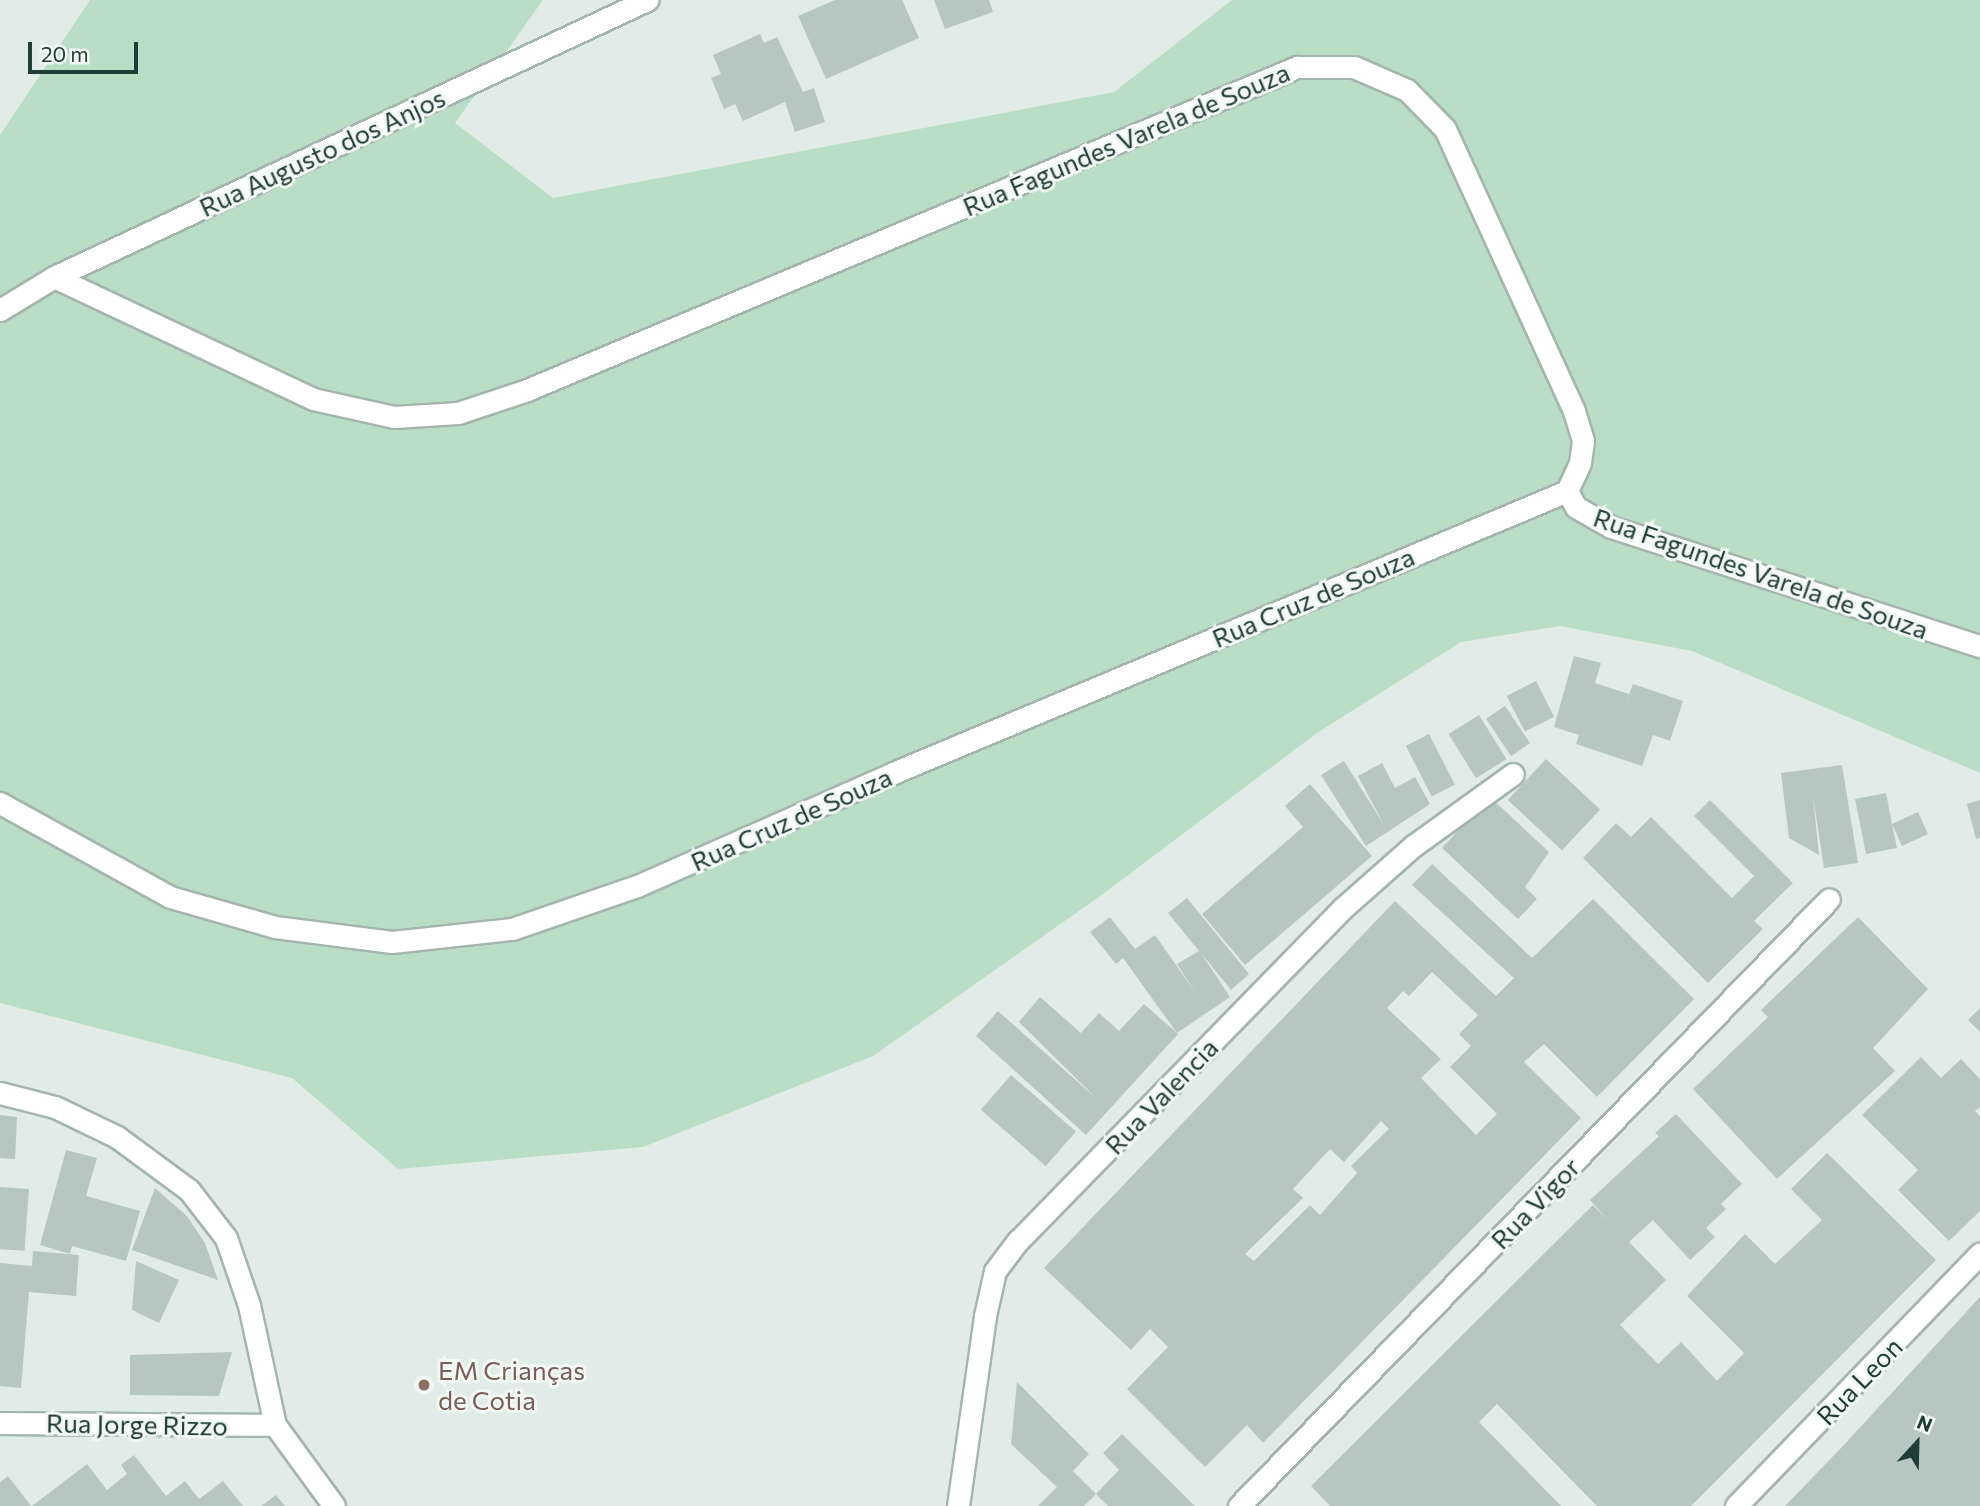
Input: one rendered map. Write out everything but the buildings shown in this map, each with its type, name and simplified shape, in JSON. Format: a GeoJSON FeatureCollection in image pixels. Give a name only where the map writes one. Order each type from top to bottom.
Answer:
{"type":"FeatureCollection","features":[{"type":"Feature","properties":{"kind":"street","name":"Rua Augusto dos Anjos"},"geometry":{"type":"LineString","coordinates":[[0,310],[54,277],[647,0]]}},
{"type":"Feature","properties":{"kind":"street","name":"Rua Fagundes Varela de Souza"},"geometry":{"type":"LineString","coordinates":[[54,277],[313,399],[394,417],[458,413],[527,390],[1297,67],[1354,67],[1407,90],[1445,129],[1574,411],[1583,441],[1580,463],[1567,491],[1576,507],[1611,527],[1980,646]]}},
{"type":"Feature","properties":{"kind":"street","name":"Rua Cruz de Souza"},"geometry":{"type":"LineString","coordinates":[[0,803],[170,897],[275,927],[392,942],[512,929],[637,886],[893,773],[1567,491]]}},
{"type":"Feature","properties":{"kind":"street","name":"Rua Valencia"},"geometry":{"type":"LineString","coordinates":[[958,1506],[985,1316],[995,1272],[1018,1241],[1342,908],[1413,846],[1513,774]]}},
{"type":"Feature","properties":{"kind":"street","name":"Rua Vigor"},"geometry":{"type":"LineString","coordinates":[[1239,1506],[1829,899]]}},
{"type":"Feature","properties":{"kind":"street"},"geometry":{"type":"LineString","coordinates":[[0,1093],[55,1107],[117,1137],[189,1190],[226,1238],[249,1305],[275,1425],[334,1506]]}},
{"type":"Feature","properties":{"kind":"street","name":"Rua Leon"},"geometry":{"type":"LineString","coordinates":[[1736,1506],[1980,1253]]}},
{"type":"Feature","properties":{"kind":"street","name":"Rua Jorge Rizzo"},"geometry":{"type":"LineString","coordinates":[[0,1423],[275,1425]]}},
{"type":"Feature","properties":{"kind":"green space"},"geometry":{"type":"Polygon","coordinates":[[[90,0],[543,0],[455,123],[553,198],[1114,92],[1232,0],[1980,0],[1980,773],[1692,651],[1560,626],[1461,642],[1317,733],[1103,894],[873,1056],[643,1147],[398,1169],[292,1078],[0,1003],[0,135],[90,0]]]}},
{"type":"Feature","properties":{"kind":"place","name":"EM Crianças de Cotia"},"geometry":{"type":"Point","coordinates":[424,1385]}}]}
